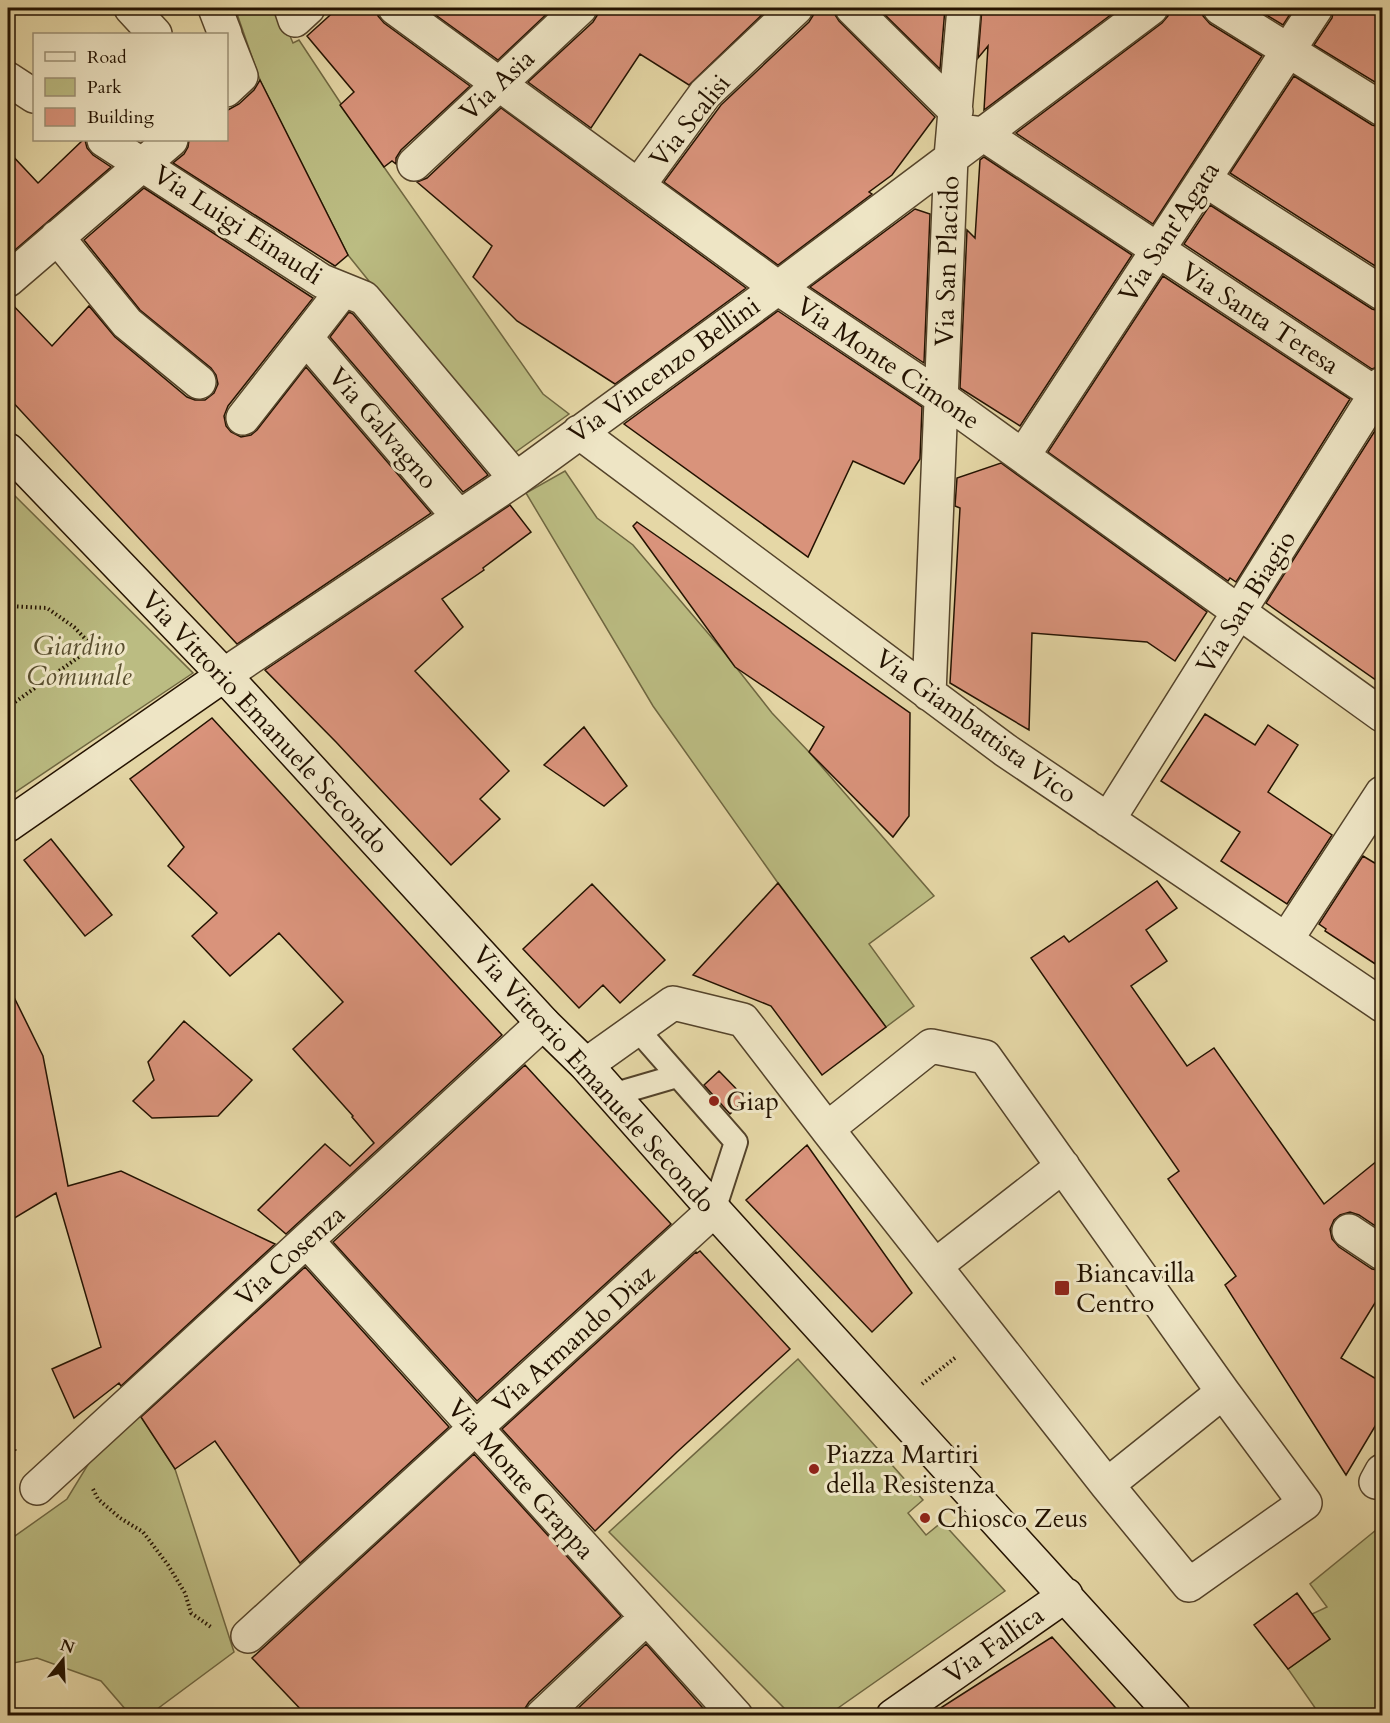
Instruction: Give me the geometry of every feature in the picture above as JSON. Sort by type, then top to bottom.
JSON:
[{"type":"street","points":[[131,8],[153,33]]},
{"type":"street","points":[[215,8],[225,33]]},
{"type":"street","name":"Via Monte Cimone","points":[[395,8],[778,288],[942,398],[1383,715]]},
{"type":"street","name":"Via Asia","points":[[414,164],[580,8]]},
{"type":"street","name":"Via Scalisi","points":[[638,186],[705,94],[796,8]]},
{"type":"street","name":"Via Santa Teresa","points":[[852,8],[961,133],[1158,250],[1380,392]]},
{"type":"street","name":"Via San Placido","points":[[929,694],[942,398],[961,133],[964,8]]},
{"type":"street","name":"Via Vincenzo Bellini","points":[[8,825],[224,675],[516,479],[778,288],[961,133],[1151,8]]},
{"type":"street","points":[[1220,8],[1383,109]]},
{"type":"street","name":"Via Sant'Agata","points":[[1023,456],[1316,8]]},
{"type":"street","points":[[228,48],[234,83]]},
{"type":"street","points":[[8,79],[33,95]]},
{"type":"street","name":"Via Luigi Einaudi","points":[[106,141],[322,281],[364,298],[516,479]]},
{"type":"street","points":[[8,280],[170,141]]},
{"type":"street","points":[[1204,179],[1383,293]]},
{"type":"street","points":[[57,237],[127,323],[199,382]]},
{"type":"street","points":[[243,418],[343,290]]},
{"type":"street","name":"Via Galvagno","points":[[307,339],[459,517]]},
{"type":"street","name":"Via San Biagio","points":[[1108,820],[1380,392]]},
{"type":"street","name":"Via Giambattista Vico","points":[[579,432],[1005,750],[1383,1005]]},
{"type":"street","name":"Via Vittorio Emanuele Secondo","points":[[8,450],[224,675],[543,1023],[586,1065],[714,1210],[1174,1716]]},
{"type":"street","points":[[1287,940],[1383,793]]},
{"type":"street","points":[[586,1065],[673,1003],[743,1020],[803,1099],[1107,1485],[1189,1585],[1305,1503],[1223,1392],[985,1057],[931,1046],[827,1129]]},
{"type":"street","name":"Via Cosenza","points":[[37,1488],[543,1023]]},
{"type":"street","points":[[935,1266],[1063,1167]]},
{"type":"street","name":"Via Armando Diaz","points":[[248,1636],[714,1210]]},
{"type":"street","points":[[1349,1231],[1383,1253]]},
{"type":"street","name":"Via Monte Grappa","points":[[307,1241],[736,1716]]},
{"type":"street","points":[[1107,1485],[1223,1392]]},
{"type":"street","name":"Via Fallica","points":[[909,1711],[1066,1595]]},
{"type":"street","points":[[542,1716],[646,1618]]},
{"type":"lane","points":[[637,1029],[736,1142],[714,1210]]},
{"type":"lane","points":[[612,1095],[677,1076]]},
{"type":"path","points":[[8,606],[47,608],[74,627],[93,647],[8,707]]},
{"type":"path","points":[[893,1406],[987,1332]]},
{"type":"path","points":[[74,1454],[98,1499],[120,1518],[143,1532],[168,1564],[185,1593],[191,1613],[217,1632],[248,1636]]},
{"type":"green space","points":[[235,8],[278,8],[293,43],[299,40],[365,140],[543,394],[569,414],[510,456],[348,255],[260,80]]},
{"type":"green space","points":[[565,471],[597,518],[633,545],[724,652],[772,713],[809,752],[934,896],[869,944],[914,1006],[886,1027],[778,883],[653,706],[526,493]]},
{"type":"green space","name":"Giardino Comunale","points":[[8,489],[193,673],[8,797]]},
{"type":"green space","name":"Piazza Martiri della Resistenza","points":[[798,1359],[923,1500],[908,1513],[926,1535],[942,1522],[1005,1591],[828,1715],[791,1715],[609,1532]]},
{"type":"green space","points":[[139,1413],[175,1469],[234,1652],[149,1715],[128,1715],[101,1681],[37,1658],[9,1664],[8,1541],[67,1499],[92,1458]]},
{"type":"green space","points":[[1376,1530],[1382,1539],[1382,1715],[1366,1715],[1362,1709],[1353,1715],[1320,1715],[1288,1669],[1330,1639],[1312,1614],[1327,1607],[1310,1584]]},
{"type":"building","points":[[338,8],[377,8],[378,16],[384,23],[470,86],[401,150],[396,158],[396,164],[392,161],[384,167],[340,105],[354,92],[307,36]]},
{"type":"building","points":[[426,8],[553,8],[498,60]]},
{"type":"building","points":[[598,8],[769,8],[689,85],[640,54],[591,128],[528,82],[593,22],[598,14]]},
{"type":"building","points":[[814,8],[834,8],[839,21],[935,117],[892,175],[869,192],[872,194],[778,265],[664,182],[721,105],[809,22],[814,14]]},
{"type":"building","points":[[878,8],[945,8],[940,69]]},
{"type":"building","points":[[982,8],[1120,8],[984,110],[988,46],[978,58]]},
{"type":"building","points":[[1169,8],[1201,8],[1203,16],[1210,24],[1262,56],[1153,224],[1016,133],[1162,23],[1168,16]]},
{"type":"building","points":[[1255,8],[1294,8],[1283,25]]},
{"type":"building","points":[[1334,8],[1383,8],[1383,87],[1314,45],[1332,18]]},
{"type":"building","points":[[1294,76],[1372,125],[1383,128],[1383,271],[1230,173]]},
{"type":"building","points":[[260,80],[348,255],[335,266],[173,163],[184,154],[189,141],[228,141],[228,110],[239,104],[254,90]]},
{"type":"building","points":[[501,108],[746,288],[615,384],[517,321],[473,277],[492,246],[417,182],[427,178]]},
{"type":"building","points":[[82,141],[85,141],[87,148],[93,155],[111,167],[8,256],[8,151],[38,183]]},
{"type":"building","points":[[984,157],[1132,255],[1020,426],[960,388],[967,230],[975,238],[980,160]]},
{"type":"building","points":[[144,188],[313,298],[228,406],[224,416],[226,426],[231,432],[241,437],[251,435],[257,430],[306,367],[431,513],[237,644],[8,397],[8,300],[52,346],[89,306],[115,337],[187,397],[205,400],[214,393],[218,384],[211,368],[140,310],[84,240]]},
{"type":"building","points":[[1210,205],[1372,309],[1383,312],[1383,365],[1372,369],[1184,244]]},
{"type":"building","points":[[915,209],[930,214],[924,363],[810,287]]},
{"type":"building","points":[[1163,276],[1350,399],[1236,582],[1230,578],[1228,581],[1048,452]]},
{"type":"building","points":[[778,311],[922,407],[920,459],[904,484],[853,461],[808,557],[624,424]]},
{"type":"building","points":[[349,312],[488,475],[463,492],[330,337]]},
{"type":"building","points":[[1383,418],[1383,685],[1266,603]]},
{"type":"building","points":[[1001,463],[1207,612],[1175,661],[1147,642],[1032,633],[1029,730],[950,683],[960,508],[955,506],[957,478]]},
{"type":"building","points":[[510,505],[531,532],[483,568],[484,570],[442,599],[463,627],[415,671],[509,771],[480,799],[500,819],[451,865],[265,670]]},
{"type":"building","points":[[637,522],[910,713],[909,816],[893,837],[809,752],[824,727],[735,667],[633,526]]},
{"type":"building","points":[[1205,714],[1255,745],[1268,725],[1298,745],[1268,792],[1332,835],[1287,904],[1221,861],[1240,832],[1161,781]]},
{"type":"building","points":[[212,718],[502,1035],[286,1234],[258,1210],[325,1144],[350,1166],[374,1143],[293,1049],[343,1002],[279,933],[230,976],[192,936],[217,913],[168,866],[184,847],[130,779]]},
{"type":"building","points":[[584,727],[627,786],[604,806],[544,765]]},
{"type":"building","points":[[51,839],[112,915],[85,936],[24,860]]},
{"type":"building","points":[[1363,856],[1383,868],[1383,969],[1325,931],[1326,929],[1319,924]]},
{"type":"building","points":[[1157,881],[1177,908],[1146,930],[1167,961],[1131,986],[1187,1066],[1214,1048],[1324,1204],[1383,1156],[1383,1231],[1359,1215],[1350,1212],[1334,1220],[1330,1229],[1332,1239],[1339,1247],[1372,1269],[1383,1271],[1383,1290],[1341,1358],[1383,1383],[1383,1413],[1346,1475],[1225,1285],[1236,1276],[1168,1179],[1179,1171],[1031,958],[1064,936],[1069,942]]},
{"type":"building","points":[[778,883],[886,1027],[822,1075],[771,1006],[693,975]]},
{"type":"building","points":[[592,884],[665,960],[620,1003],[603,985],[579,1008],[523,949]]},
{"type":"building","points":[[8,985],[43,1056],[68,1186],[121,1171],[275,1244],[121,1386],[119,1383],[74,1418],[52,1369],[101,1347],[56,1193],[8,1222]]},
{"type":"building","points":[[184,1021],[252,1080],[218,1116],[152,1118],[133,1101],[154,1080],[148,1062]]},
{"type":"building","points":[[525,1065],[671,1224],[477,1401],[333,1242]]},
{"type":"building","points":[[719,1071],[746,1099],[730,1114],[704,1085]]},
{"type":"building","points":[[807,1145],[912,1293],[872,1332],[746,1200]]},
{"type":"building","points":[[700,1251],[790,1349],[677,1452],[595,1531],[502,1429],[696,1252]]},
{"type":"building","points":[[305,1267],[449,1427],[300,1563],[215,1441],[175,1469],[141,1417]]},
{"type":"building","points":[[474,1454],[621,1616],[529,1702],[524,1710],[524,1716],[307,1716],[252,1658]]},
{"type":"building","points":[[1297,1593],[1330,1639],[1288,1669],[1254,1625]]},
{"type":"building","points":[[1052,1637],[1123,1716],[928,1716],[1000,1670]]},
{"type":"building","points":[[646,1644],[710,1716],[570,1716]]},
{"type":"place","name":"Giap","points":[[714,1101]]},
{"type":"place","name":"Biancavilla Centro","points":[[1062,1288]]},
{"type":"place","name":"Piazza Martiri della Resistenza","points":[[814,1469]]},
{"type":"place","name":"Chiosco Zeus","points":[[925,1518]]}]
